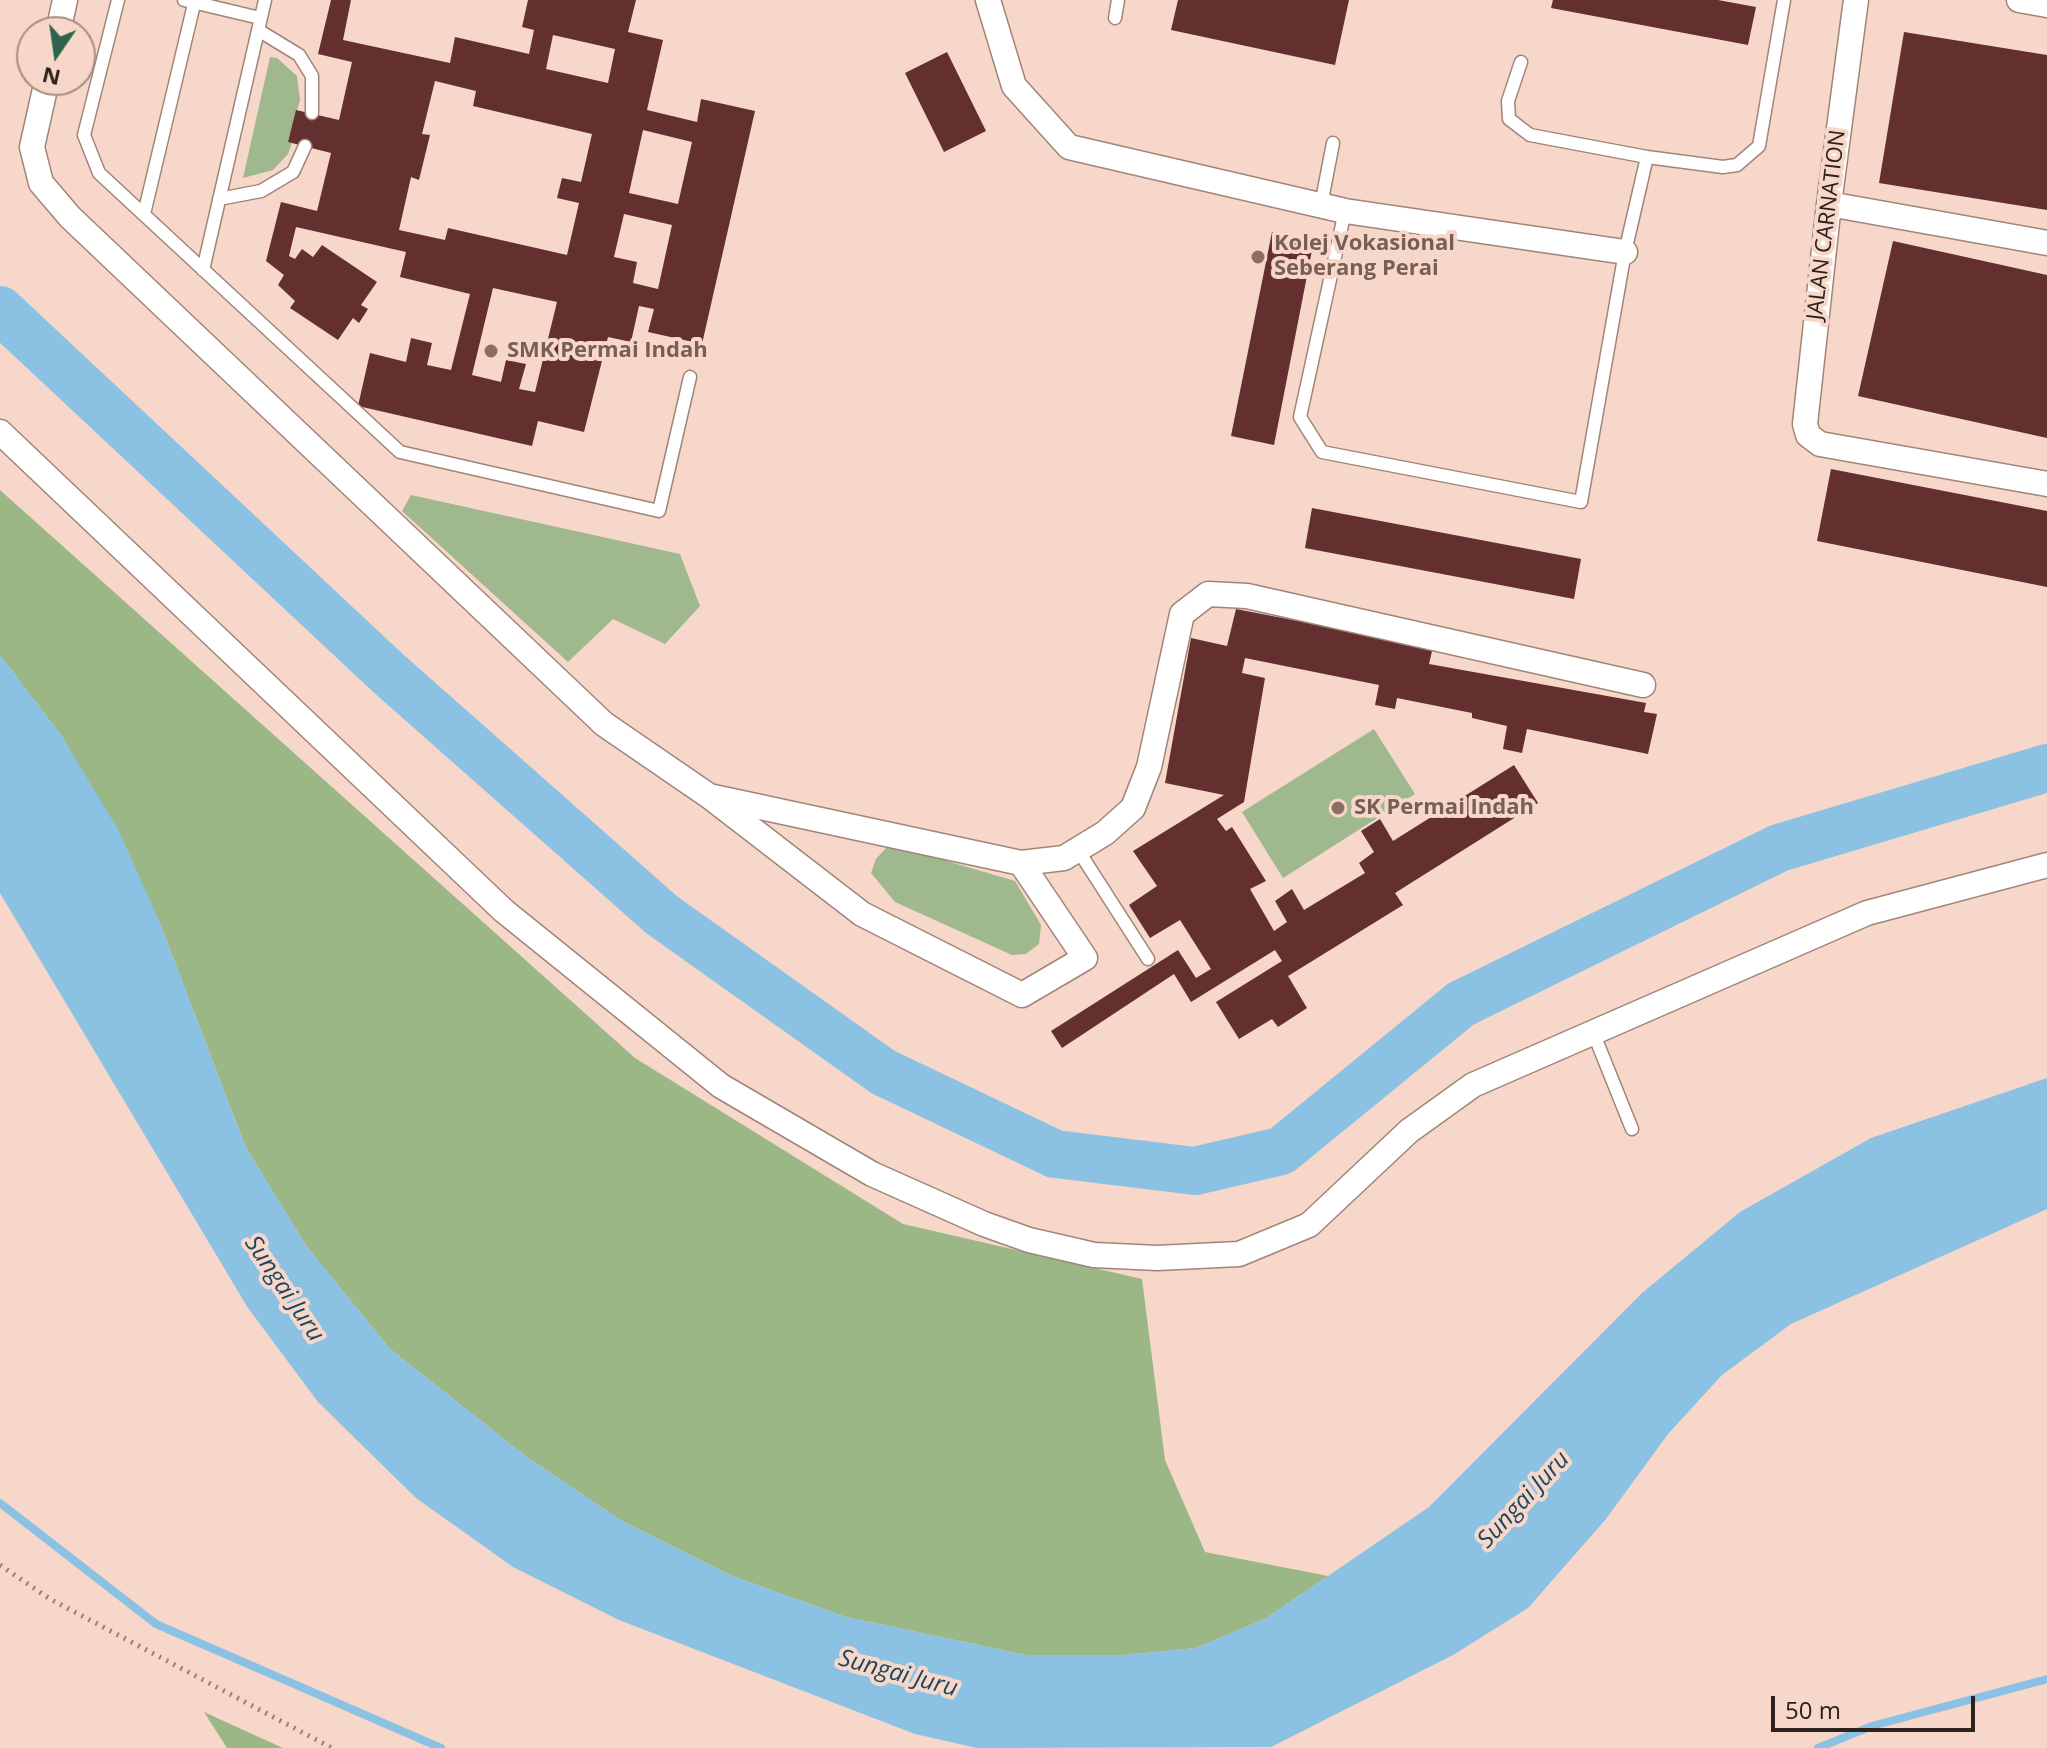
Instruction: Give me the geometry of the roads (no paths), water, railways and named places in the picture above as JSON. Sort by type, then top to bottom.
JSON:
[{"type":"street","points":[[988,0],[1014,86],[1069,147],[1345,211],[1625,252]]},
{"type":"street","name":"JALAN CARNATION","points":[[1856,0],[1829,204],[1805,424],[1808,435],[1820,444],[2047,484]]},
{"type":"street","points":[[2019,0],[2047,5]]},
{"type":"street","points":[[43,96],[32,147],[41,183],[70,217],[604,724],[709,796],[862,914],[1022,995],[1085,958],[1021,863]]},
{"type":"street","points":[[1829,204],[2047,243]]},
{"type":"street","points":[[0,432],[504,911],[708,1076],[789,1128],[872,1174],[984,1224],[1029,1240],[1094,1255],[1157,1258],[1239,1254],[1309,1225],[1409,1131],[1473,1085],[1867,913],[2047,865]]},
{"type":"street","points":[[709,796],[1021,863],[1064,858],[1105,833],[1133,808],[1149,767],[1182,614],[1208,594],[1247,596],[1643,685]]},
{"type":"lane","points":[[118,0],[84,135],[99,173],[400,452],[659,511],[690,377]]},
{"type":"lane","points":[[203,270],[265,0]]},
{"type":"lane","points":[[1115,18],[1118,0]]},
{"type":"lane","points":[[1521,62],[1508,101],[1509,119],[1530,135],[1647,157],[1723,167],[1737,165],[1759,146],[1784,0]]},
{"type":"lane","points":[[144,214],[191,1],[259,24],[299,55],[312,76],[312,113]]},
{"type":"lane","points":[[1321,205],[1333,143]]},
{"type":"lane","points":[[219,199],[261,191],[293,172],[305,146]]},
{"type":"lane","points":[[1345,211],[1300,417],[1322,452],[1581,502],[1625,252],[1647,157]]},
{"type":"lane","points":[[1078,850],[1148,959]]},
{"type":"lane","points":[[1593,1032],[1632,1129]]},
{"type":"water","name":"Sungai Juru","points":[[0,655],[63,738],[119,831],[159,921],[246,1148],[307,1247],[390,1349],[528,1458],[622,1521],[732,1576],[846,1617],[1026,1655],[1124,1655],[1196,1648],[1265,1619],[1429,1507],[1642,1293],[1740,1212],[1871,1138],[2047,1078],[2047,1209],[1791,1324],[1722,1375],[1668,1434],[1606,1519],[1528,1608],[1453,1655],[1271,1747],[977,1748],[915,1734],[619,1620],[513,1567],[416,1498],[318,1402],[248,1308],[0,893]]},
{"type":"waterway","points":[[0,310],[388,673],[662,915],[883,1072],[1055,1154],[1195,1171],[1281,1151],[1461,1004],[1779,848],[2047,768]]},
{"type":"waterway","points":[[0,1503],[156,1624],[441,1748]]},
{"type":"waterway","points":[[1818,1748],[1872,1726],[2047,1679]]},
{"type":"place","name":"Kolej Vokasional Seberang Perai","points":[[1258,257]]},
{"type":"place","name":"SMK Permai Indah","points":[[491,351]]},
{"type":"place","name":"SK Permai Indah","points":[[1338,808]]}]
